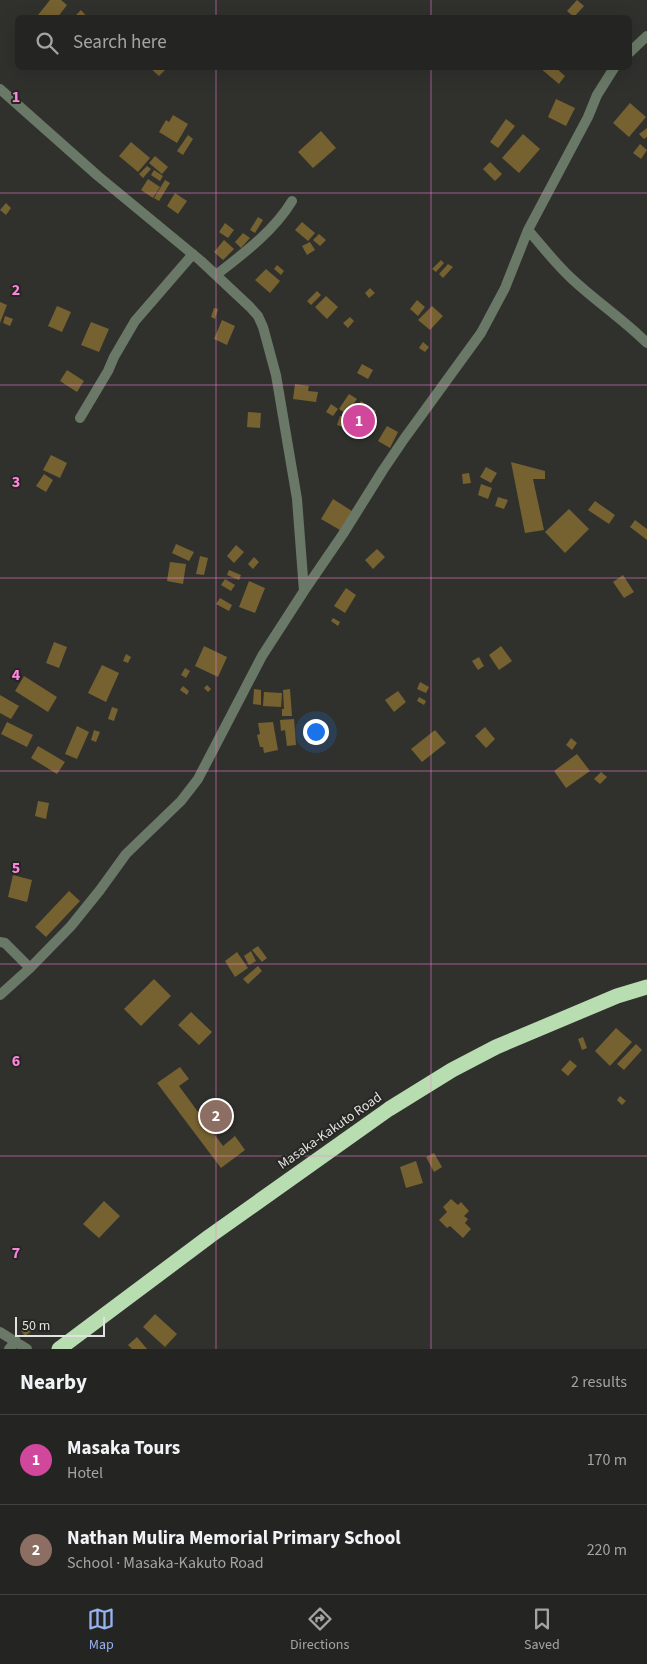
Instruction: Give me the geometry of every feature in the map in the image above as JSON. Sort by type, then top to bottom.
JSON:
[{"type":"highway","name":"Masaka-Kakuto Road","points":[[59,1349],[210,1236],[389,1109],[452,1070],[496,1047],[618,996],[647,987]]},
{"type":"street","points":[[632,50],[647,36]]},
{"type":"street","points":[[0,995],[30,968],[71,926],[126,854],[181,801],[198,779],[262,656],[344,534],[404,438],[481,333],[505,288],[528,230],[588,117],[597,95],[613,70]]},
{"type":"street","points":[[0,89],[98,176],[193,254],[258,316],[263,327],[276,375],[297,499],[304,591]]},
{"type":"street","points":[[216,275],[248,250],[287,209],[292,200]]},
{"type":"street","points":[[528,230],[556,264],[624,321],[647,343]]},
{"type":"street","points":[[80,418],[135,320],[193,254]]},
{"type":"street","points":[[0,942],[5,944],[30,968]]},
{"type":"street","points":[[0,1332],[27,1349]]},
{"type":"street","points":[[9,1349],[16,1341]]},
{"type":"building","points":[[50,0],[61,0],[67,5],[59,15],[38,15]]},
{"type":"building","points":[[577,0],[584,6],[576,15],[572,15],[567,11]]},
{"type":"building","points":[[81,10],[85,15],[76,15]]},
{"type":"building","points":[[152,70],[165,70],[159,76]]},
{"type":"building","points":[[542,70],[558,70],[565,76],[559,84]]},
{"type":"building","points":[[556,99],[575,108],[566,126],[548,117]]},
{"type":"building","points":[[630,103],[646,117],[629,137],[613,123]]},
{"type":"building","points":[[173,115],[188,124],[177,143],[159,132],[166,120],[169,122]]},
{"type":"building","points":[[506,119],[515,126],[498,148],[490,142]]},
{"type":"building","points":[[647,128],[647,137],[644,139],[639,134]]},
{"type":"building","points":[[321,131],[336,148],[313,168],[298,152]]},
{"type":"building","points":[[523,134],[540,149],[519,173],[502,158]]},
{"type":"building","points":[[188,135],[193,139],[183,155],[177,151]]},
{"type":"building","points":[[131,142],[150,158],[138,172],[119,156]]},
{"type":"building","points":[[640,144],[647,150],[641,159],[633,153]]},
{"type":"building","points":[[155,156],[168,167],[162,174],[149,163]]},
{"type":"building","points":[[490,162],[502,174],[495,181],[483,169]]},
{"type":"building","points":[[147,166],[151,169],[143,178],[139,174]]},
{"type":"building","points":[[154,170],[163,176],[160,181],[151,175]]},
{"type":"building","points":[[148,179],[160,187],[153,198],[141,190]]},
{"type":"building","points":[[165,180],[170,183],[159,201],[154,198]]},
{"type":"building","points":[[175,193],[187,201],[178,214],[167,206]]},
{"type":"building","points":[[6,203],[11,208],[6,215],[0,210]]},
{"type":"building","points":[[258,217],[263,220],[255,233],[250,230]]},
{"type":"building","points":[[302,222],[315,233],[308,241],[295,230]]},
{"type":"building","points":[[225,223],[234,230],[228,238],[219,232]]},
{"type":"building","points":[[243,233],[250,238],[241,248],[235,242]]},
{"type":"building","points":[[319,234],[326,240],[320,246],[313,240]]},
{"type":"building","points":[[224,240],[234,249],[223,260],[214,252]]},
{"type":"building","points":[[310,242],[315,250],[307,255],[302,246]]},
{"type":"building","points":[[441,260],[444,263],[436,272],[432,269]]},
{"type":"building","points":[[448,264],[453,267],[443,278],[439,274]]},
{"type":"building","points":[[277,265],[284,271],[281,275],[274,269]]},
{"type":"building","points":[[266,269],[280,281],[270,293],[255,280]]},
{"type":"building","points":[[370,288],[375,293],[369,298],[365,293]]},
{"type":"building","points":[[317,291],[321,295],[311,305],[307,301]]},
{"type":"building","points":[[326,296],[338,307],[327,319],[315,307]]},
{"type":"building","points":[[417,300],[425,307],[418,316],[410,309]]},
{"type":"building","points":[[0,302],[7,305],[0,323]]},
{"type":"building","points":[[57,306],[71,312],[62,332],[48,326]]},
{"type":"building","points":[[432,306],[443,316],[430,330],[418,320]]},
{"type":"building","points":[[214,308],[218,309],[215,319],[211,317]]},
{"type":"building","points":[[5,316],[13,319],[10,326],[3,323]]},
{"type":"building","points":[[350,317],[354,321],[348,328],[343,323]]},
{"type":"building","points":[[222,320],[235,326],[227,345],[214,339]]},
{"type":"building","points":[[91,322],[109,329],[99,352],[81,345]]},
{"type":"building","points":[[423,342],[429,347],[425,352],[419,348]]},
{"type":"building","points":[[362,364],[373,370],[368,379],[357,373]]},
{"type":"building","points":[[67,370],[84,381],[77,392],[60,381]]},
{"type":"building","points":[[295,384],[309,386],[308,391],[318,392],[316,402],[293,399]]},
{"type":"building","points":[[349,394],[357,399],[346,414],[339,409]]},
{"type":"building","points":[[361,401],[376,411],[370,419],[355,409]]},
{"type":"building","points":[[331,404],[338,409],[333,416],[326,412]]},
{"type":"building","points":[[248,412],[261,413],[260,428],[247,427]]},
{"type":"building","points":[[349,413],[367,421],[359,433],[337,425],[340,416],[346,418]]},
{"type":"building","points":[[387,426],[398,432],[390,448],[378,441]]},
{"type":"building","points":[[51,455],[67,463],[60,478],[43,470]]},
{"type":"building","points":[[511,462],[545,471],[545,479],[533,479],[544,530],[525,533]]},
{"type":"building","points":[[486,467],[497,473],[491,483],[480,477]]},
{"type":"building","points":[[469,473],[471,483],[463,484],[462,474]]},
{"type":"building","points":[[44,474],[53,480],[46,492],[36,486]]},
{"type":"building","points":[[481,484],[492,488],[488,499],[478,495]]},
{"type":"building","points":[[498,497],[508,500],[504,509],[495,506]]},
{"type":"building","points":[[333,499],[352,511],[340,530],[321,519]]},
{"type":"building","points":[[595,501],[615,515],[609,524],[588,510]]},
{"type":"building","points":[[569,509],[589,529],[565,553],[545,532]]},
{"type":"building","points":[[635,520],[647,529],[647,540],[630,527]]},
{"type":"building","points":[[176,544],[194,552],[189,561],[172,553]]},
{"type":"building","points":[[236,545],[244,552],[234,563],[227,556]]},
{"type":"building","points":[[377,549],[385,557],[373,569],[365,560]]},
{"type":"building","points":[[200,556],[208,558],[204,575],[196,574]]},
{"type":"building","points":[[254,557],[259,562],[253,569],[248,564]]},
{"type":"building","points":[[170,562],[186,564],[183,584],[167,581]]},
{"type":"building","points":[[229,570],[241,575],[239,580],[227,575]]},
{"type":"building","points":[[623,575],[634,592],[624,598],[613,582]]},
{"type":"building","points":[[225,579],[235,585],[231,591],[221,585]]},
{"type":"building","points":[[249,581],[265,588],[255,613],[239,607]]},
{"type":"building","points":[[346,588],[356,595],[345,613],[334,606]]},
{"type":"building","points":[[220,598],[232,605],[229,611],[216,604]]},
{"type":"building","points":[[333,618],[340,622],[338,626],[331,621]]},
{"type":"building","points":[[54,642],[67,647],[59,668],[46,663]]},
{"type":"building","points":[[204,646],[227,657],[218,677],[195,666]]},
{"type":"building","points":[[501,646],[512,661],[499,670],[489,655]]},
{"type":"building","points":[[126,654],[131,657],[128,663],[123,661]]},
{"type":"building","points":[[479,657],[484,666],[478,670],[472,661]]},
{"type":"building","points":[[102,665],[119,673],[106,702],[88,693]]},
{"type":"building","points":[[185,668],[190,671],[186,678],[181,675]]},
{"type":"building","points":[[24,676],[57,697],[48,712],[15,691]]},
{"type":"building","points":[[420,682],[429,687],[426,693],[417,689]]},
{"type":"building","points":[[207,685],[211,689],[208,692],[204,688]]},
{"type":"building","points":[[183,686],[189,691],[187,695],[180,690]]},
{"type":"building","points":[[254,689],[261,690],[261,705],[253,704]]},
{"type":"building","points":[[290,689],[292,716],[282,716],[282,709],[284,709],[283,690]]},
{"type":"building","points":[[398,691],[406,702],[394,712],[385,700]]},
{"type":"building","points":[[264,692],[282,693],[281,707],[263,706]]},
{"type":"building","points":[[0,695],[19,706],[11,719],[0,713]]},
{"type":"building","points":[[419,697],[426,701],[424,705],[417,701]]},
{"type":"building","points":[[112,707],[118,709],[114,721],[108,719]]},
{"type":"building","points":[[294,719],[296,745],[287,746],[285,730],[281,731],[280,720]]},
{"type":"building","points":[[7,722],[33,735],[27,747],[1,734]]},
{"type":"building","points":[[273,722],[278,750],[264,753],[263,747],[260,747],[257,735],[260,734],[258,723]]},
{"type":"building","points":[[77,726],[89,732],[77,759],[65,754]]},
{"type":"building","points":[[485,727],[495,739],[486,748],[475,736]]},
{"type":"building","points":[[94,730],[100,732],[96,742],[91,740]]},
{"type":"building","points":[[435,730],[446,743],[422,762],[411,749]]},
{"type":"building","points":[[571,738],[577,743],[572,750],[566,745]]},
{"type":"building","points":[[38,746],[65,762],[57,774],[31,758]]},
{"type":"building","points":[[577,754],[590,771],[566,788],[554,771]]},
{"type":"building","points":[[601,772],[607,777],[600,784],[594,779]]},
{"type":"building","points":[[38,801],[49,803],[46,819],[35,816]]},
{"type":"building","points":[[13,875],[32,880],[27,902],[8,897]]},
{"type":"building","points":[[69,891],[80,901],[46,937],[35,927]]},
{"type":"building","points":[[258,946],[267,958],[262,962],[252,950]]},
{"type":"building","points":[[251,951],[256,961],[249,965],[244,956]]},
{"type":"building","points":[[237,952],[248,968],[235,977],[225,961]]},
{"type":"building","points":[[258,966],[262,971],[248,984],[243,979]]},
{"type":"building","points":[[154,979],[171,996],[141,1026],[124,1009]]},
{"type":"building","points":[[191,1012],[212,1032],[199,1045],[178,1025]]},
{"type":"building","points":[[616,1028],[632,1042],[610,1066],[595,1051]]},
{"type":"building","points":[[583,1037],[587,1048],[582,1050],[578,1039]]},
{"type":"building","points":[[636,1044],[642,1050],[624,1070],[617,1064]]},
{"type":"building","points":[[570,1060],[577,1066],[568,1076],[561,1070]]},
{"type":"building","points":[[180,1067],[189,1079],[179,1086],[223,1146],[235,1136],[245,1150],[221,1168],[157,1083]]},
{"type":"building","points":[[620,1096],[626,1101],[622,1105],[617,1100]]},
{"type":"building","points":[[434,1153],[442,1167],[434,1172],[426,1157]]},
{"type":"building","points":[[416,1161],[423,1183],[406,1188],[400,1167]]},
{"type":"building","points":[[451,1199],[458,1205],[461,1202],[469,1211],[464,1216],[468,1219],[465,1223],[471,1229],[463,1238],[450,1226],[447,1228],[439,1220],[447,1212],[443,1207]]},
{"type":"building","points":[[104,1201],[120,1216],[99,1238],[83,1224]]},
{"type":"building","points":[[155,1314],[177,1334],[165,1347],[143,1327]]},
{"type":"building","points":[[28,1326],[32,1331],[25,1336],[21,1331]]},
{"type":"building","points":[[137,1337],[147,1349],[132,1349],[128,1345]]},
{"type":"place","name":"Masaka Tours","points":[[359,421]]},
{"type":"place","name":"Nathan Mulira Memorial Primary School","points":[[216,1116]]}]
